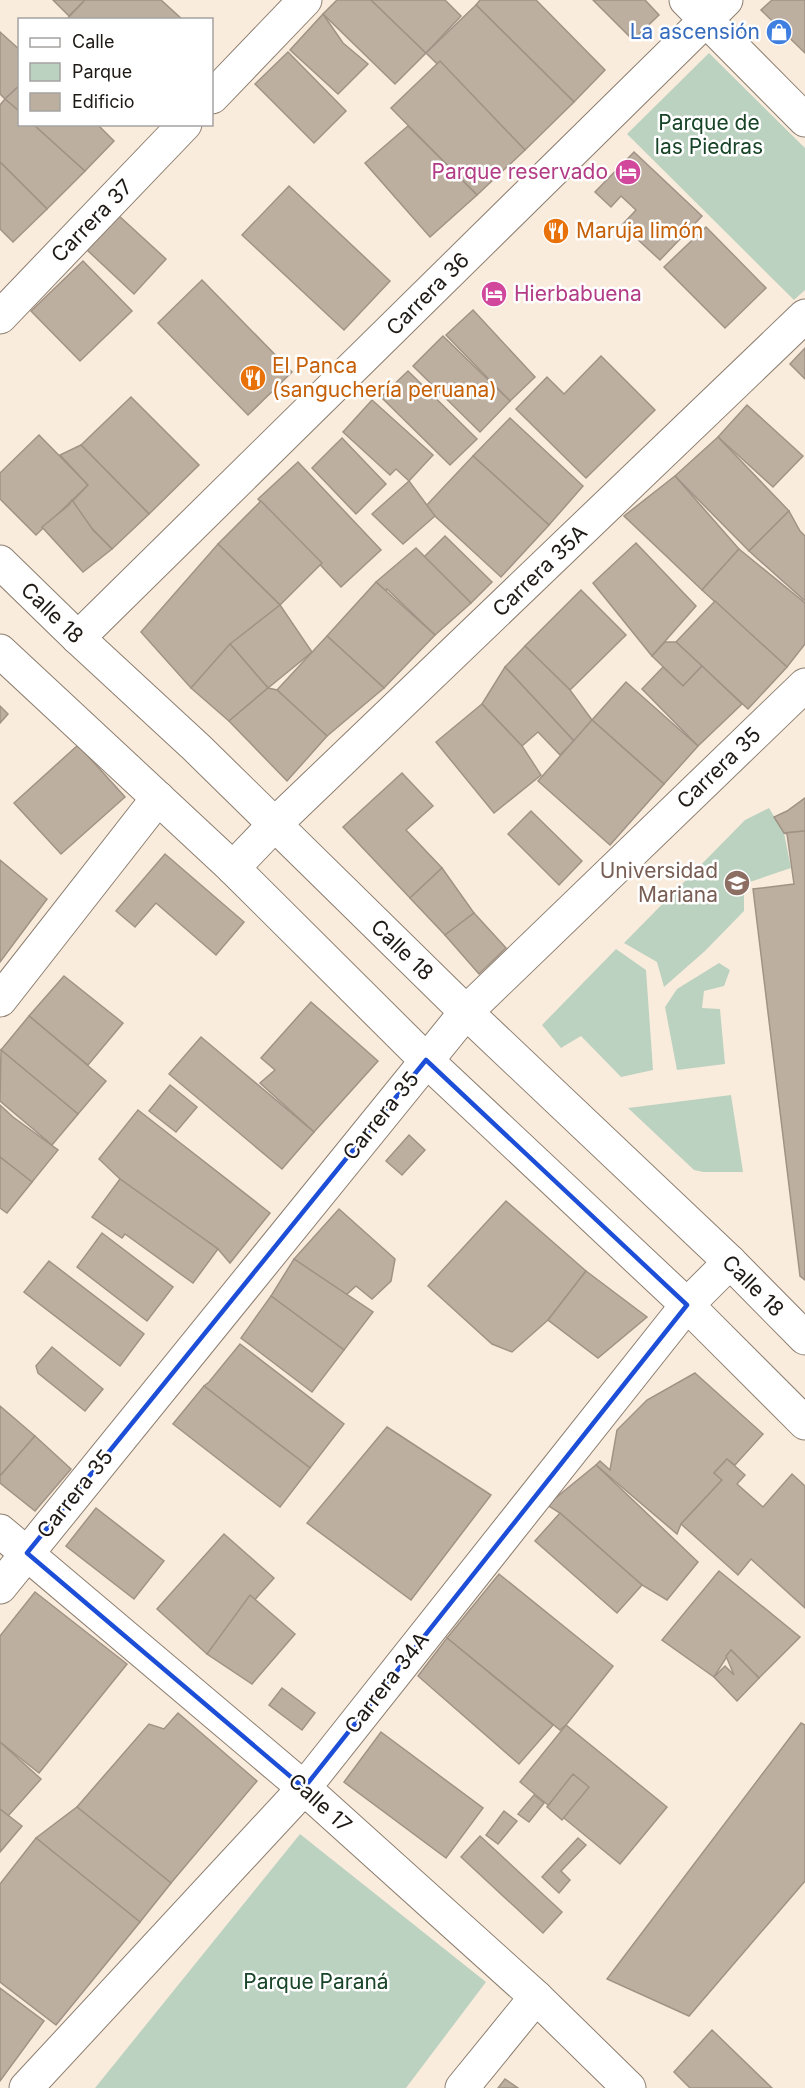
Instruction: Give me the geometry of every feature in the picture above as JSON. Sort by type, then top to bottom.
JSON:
[{"type":"street","points":[[213,96],[305,0]]},
{"type":"street","points":[[706,7],[805,120]]},
{"type":"street","name":"Carrera 36","points":[[78,638],[706,7]]},
{"type":"street","name":"Carrera 37","points":[[0,317],[183,126]]},
{"type":"street","name":"Carrera 35A","points":[[233,868],[274,825],[805,316]]},
{"type":"street","name":"Calle 18","points":[[0,562],[197,748],[466,1012],[730,1262],[805,1338]]},
{"type":"street","points":[[0,651],[233,868],[426,1060],[687,1305],[805,1423]]},
{"type":"street","name":"Carrera 35","points":[[0,1587],[466,1012],[805,685]]},
{"type":"street","points":[[0,1000],[158,798]]},
{"type":"street","name":"Carrera 34A","points":[[26,2088],[304,1788],[687,1305],[730,1262]]},
{"type":"street","name":"Calle 17","points":[[0,1532],[304,1788],[536,1997],[629,2088]]},
{"type":"street","points":[[462,2088],[536,1997]]},
{"type":"highlighted area","points":[[426,1060],[687,1305],[304,1788],[27,1553]]},
{"type":"green space","name":"Parque de las Piedras","points":[[709,53],[805,148],[805,290],[794,300],[627,134]]},
{"type":"green space","points":[[769,808],[784,833],[791,868],[744,884],[744,911],[705,951],[664,987],[657,962],[624,943],[745,820]]},
{"type":"green space","points":[[616,949],[646,970],[653,1070],[621,1077],[581,1036],[561,1048],[542,1025]]},
{"type":"green space","points":[[719,963],[730,970],[724,986],[704,991],[702,1008],[720,1009],[725,1064],[677,1070],[665,1007],[677,989]]},
{"type":"green space","points":[[731,1095],[743,1172],[694,1170],[628,1108]]},
{"type":"green space","name":"Parque Paraná","points":[[300,1834],[486,1982],[406,2088],[95,2088]]},
{"type":"building","points":[[53,0],[85,0],[69,16]]},
{"type":"building","points":[[85,0],[161,0],[181,18],[68,18]]},
{"type":"building","points":[[337,0],[371,0],[426,53],[395,84],[323,14]]},
{"type":"building","points":[[371,0],[445,0],[461,16],[426,53]]},
{"type":"building","points":[[480,0],[536,0],[605,70],[574,102],[476,5]]},
{"type":"building","points":[[593,0],[645,0],[659,15],[633,40]]},
{"type":"building","points":[[772,0],[805,0],[805,53],[761,10]]},
{"type":"building","points":[[476,5],[574,102],[525,150],[426,53]]},
{"type":"building","points":[[323,14],[343,43],[368,64],[338,94],[290,50]]},
{"type":"building","points":[[0,32],[18,48],[18,87],[5,99],[0,94]]},
{"type":"building","points":[[288,52],[346,111],[314,143],[255,84]]},
{"type":"building","points":[[440,61],[525,150],[477,195],[391,108]]},
{"type":"building","points":[[18,87],[18,110],[5,99]]},
{"type":"building","points":[[5,99],[18,110],[18,126],[35,126],[85,171],[47,209],[0,162],[0,105]]},
{"type":"building","points":[[35,126],[99,126],[114,141],[85,171]]},
{"type":"building","points":[[408,126],[477,195],[430,237],[365,163]]},
{"type":"building","points":[[634,152],[702,216],[660,260],[622,225],[636,210],[621,196],[611,207],[595,192]]},
{"type":"building","points":[[0,162],[47,209],[13,242],[0,229]]},
{"type":"building","points":[[289,186],[390,281],[344,330],[242,235]]},
{"type":"building","points":[[118,215],[166,259],[134,294],[86,249]]},
{"type":"building","points":[[706,227],[766,288],[725,328],[664,267]]},
{"type":"building","points":[[83,261],[132,311],[80,361],[31,311]]},
{"type":"building","points":[[202,280],[292,372],[248,415],[158,323]]},
{"type":"building","points":[[473,310],[535,377],[510,401],[446,335]]},
{"type":"building","points":[[443,336],[510,401],[480,432],[413,366]]},
{"type":"building","points":[[805,348],[805,379],[790,364]]},
{"type":"building","points":[[601,356],[655,410],[586,478],[516,409],[547,377],[564,394]]},
{"type":"building","points":[[408,371],[477,439],[450,465],[381,397]]},
{"type":"building","points":[[131,397],[199,465],[149,514],[81,445]]},
{"type":"building","points":[[372,400],[433,455],[409,481],[396,469],[390,475],[343,432]]},
{"type":"building","points":[[747,405],[803,456],[773,487],[718,437]]},
{"type":"building","points":[[510,418],[583,486],[549,525],[473,456]]},
{"type":"building","points":[[39,435],[88,485],[36,535],[0,499],[0,473]]},
{"type":"building","points":[[718,437],[789,511],[749,551],[675,476]]},
{"type":"building","points":[[342,438],[386,484],[356,514],[312,468]]},
{"type":"building","points":[[81,445],[149,514],[112,549],[69,505],[88,485],[60,455]]},
{"type":"building","points":[[473,456],[549,525],[501,577],[425,507]]},
{"type":"building","points":[[298,462],[381,550],[341,587],[258,499]]},
{"type":"building","points":[[675,476],[739,549],[702,590],[624,516]]},
{"type":"building","points":[[409,481],[435,516],[403,544],[372,514]]},
{"type":"building","points":[[72,500],[93,530],[112,549],[83,572],[42,527]]},
{"type":"building","points":[[261,501],[322,563],[280,605],[218,544]]},
{"type":"building","points":[[789,511],[805,536],[805,601],[749,551]]},
{"type":"building","points":[[445,536],[492,582],[471,603],[424,557]]},
{"type":"building","points":[[636,543],[696,606],[652,656],[593,583]]},
{"type":"building","points":[[218,544],[280,605],[191,688],[141,632]]},
{"type":"building","points":[[416,548],[471,603],[435,635],[387,589],[386,591],[376,582]]},
{"type":"building","points":[[739,549],[805,603],[805,644],[787,667],[702,590]]},
{"type":"building","points":[[376,582],[435,635],[384,688],[327,636]]},
{"type":"building","points":[[581,590],[626,635],[570,690],[525,646]]},
{"type":"building","points":[[715,601],[787,667],[748,709],[676,642]]},
{"type":"building","points":[[280,605],[312,652],[268,688],[230,644]]},
{"type":"building","points":[[327,636],[384,688],[327,736],[277,690]]},
{"type":"building","points":[[665,642],[676,642],[702,666],[683,686],[652,656]]},
{"type":"building","points":[[230,644],[268,688],[229,721],[191,688]]},
{"type":"building","points":[[525,646],[570,690],[592,720],[574,741],[505,667]]},
{"type":"building","points":[[702,666],[742,704],[698,746],[642,689],[663,667],[683,686]]},
{"type":"building","points":[[505,667],[574,741],[560,755],[538,732],[522,746],[482,704]]},
{"type":"building","points":[[626,682],[698,746],[664,784],[592,720]]},
{"type":"building","points":[[268,688],[277,690],[327,736],[287,781],[229,721]]},
{"type":"building","points":[[482,704],[522,746],[541,775],[494,813],[436,742]]},
{"type":"building","points":[[0,706],[8,714],[0,723]]},
{"type":"building","points":[[592,720],[664,784],[610,845],[538,781]]},
{"type":"building","points":[[78,745],[125,797],[61,854],[14,803]]},
{"type":"building","points":[[402,773],[433,806],[406,830],[442,868],[410,898],[343,827]]},
{"type":"building","points":[[805,798],[805,831],[784,833],[774,817]]},
{"type":"building","points":[[531,811],[582,861],[559,885],[508,834]]},
{"type":"building","points":[[805,831],[805,1280],[800,1276],[753,889],[794,884],[787,834],[784,833]]},
{"type":"building","points":[[165,854],[244,922],[216,955],[156,903],[135,927],[116,911]]},
{"type":"building","points":[[0,860],[47,899],[0,962]]},
{"type":"building","points":[[442,868],[474,913],[445,935],[410,898]]},
{"type":"building","points":[[474,913],[506,948],[479,974],[445,935]]},
{"type":"building","points":[[64,976],[123,1023],[88,1065],[29,1016]]},
{"type":"building","points":[[311,1002],[378,1061],[314,1132],[260,1083],[275,1070],[261,1058]]},
{"type":"building","points":[[29,1016],[106,1081],[78,1114],[1,1050]]},
{"type":"building","points":[[201,1037],[314,1132],[282,1169],[169,1074]]},
{"type":"building","points":[[1,1050],[78,1114],[52,1145],[0,1101]]},
{"type":"building","points":[[170,1085],[197,1107],[176,1132],[149,1111]]},
{"type":"building","points":[[0,1105],[58,1150],[32,1182],[0,1157]]},
{"type":"building","points":[[138,1110],[270,1213],[230,1263],[218,1249],[120,1179],[99,1159]]},
{"type":"building","points":[[409,1135],[425,1150],[402,1175],[386,1161]]},
{"type":"building","points":[[0,1157],[32,1182],[7,1213],[0,1208]]},
{"type":"building","points":[[120,1179],[218,1249],[193,1283],[125,1234],[122,1238],[92,1217]]},
{"type":"building","points":[[506,1201],[586,1271],[548,1320],[512,1352],[492,1344],[428,1286]]},
{"type":"building","points":[[339,1209],[395,1259],[391,1281],[372,1299],[356,1286],[346,1295],[294,1259]]},
{"type":"building","points":[[102,1233],[173,1287],[147,1321],[77,1267]]},
{"type":"building","points":[[294,1259],[373,1312],[344,1350],[271,1296]]},
{"type":"building","points":[[49,1261],[144,1334],[120,1366],[24,1292]]},
{"type":"building","points":[[586,1271],[647,1317],[598,1358],[548,1320]]},
{"type":"building","points":[[271,1296],[344,1350],[312,1392],[241,1338]]},
{"type":"building","points":[[240,1344],[344,1424],[310,1468],[204,1386]]},
{"type":"building","points":[[52,1347],[103,1389],[85,1411],[38,1373],[36,1366]]},
{"type":"building","points":[[695,1373],[763,1434],[735,1465],[727,1459],[714,1473],[722,1480],[681,1524],[677,1534],[596,1465],[600,1461],[610,1470],[617,1430],[647,1400]]},
{"type":"building","points":[[204,1386],[310,1468],[280,1507],[173,1424]]},
{"type":"building","points":[[0,1406],[35,1436],[0,1476]]},
{"type":"building","points":[[387,1427],[491,1495],[411,1600],[307,1523]]},
{"type":"building","points":[[35,1436],[71,1469],[35,1511],[0,1483],[0,1476]]},
{"type":"building","points":[[727,1459],[745,1475],[737,1484],[763,1507],[792,1474],[805,1486],[805,1608],[751,1559],[738,1575],[681,1524],[722,1480],[714,1473]]},
{"type":"building","points":[[596,1465],[698,1562],[667,1600],[642,1585],[560,1513],[547,1505]]},
{"type":"building","points":[[96,1508],[164,1561],[134,1599],[66,1546]]},
{"type":"building","points":[[560,1513],[642,1585],[617,1613],[535,1541]]},
{"type":"building","points":[[224,1534],[274,1578],[207,1654],[157,1609]]},
{"type":"building","points":[[719,1571],[800,1637],[759,1678],[731,1650],[714,1677],[662,1640]]},
{"type":"building","points":[[499,1574],[613,1666],[560,1730],[447,1638]]},
{"type":"building","points":[[35,1592],[127,1664],[39,1773],[0,1742],[0,1636]]},
{"type":"building","points":[[250,1595],[295,1634],[252,1684],[207,1654]]},
{"type":"building","points":[[447,1638],[553,1725],[519,1764],[418,1676]]},
{"type":"building","points":[[731,1650],[759,1678],[737,1701],[714,1677],[725,1666],[734,1675],[726,1656]]},
{"type":"building","points":[[282,1688],[315,1713],[302,1730],[269,1705]]},
{"type":"building","points":[[178,1713],[257,1781],[171,1883],[77,1807],[149,1724],[164,1729]]},
{"type":"building","points":[[801,1723],[805,1725],[805,1881],[689,2016],[607,1979]]},
{"type":"building","points":[[566,1725],[667,1807],[620,1864],[520,1782]]},
{"type":"building","points":[[381,1732],[483,1808],[446,1858],[344,1782]]},
{"type":"building","points":[[0,1742],[41,1779],[8,1816],[0,1809]]},
{"type":"building","points":[[573,1774],[589,1787],[562,1820],[547,1807]]},
{"type":"building","points":[[534,1795],[544,1803],[529,1822],[518,1814]]},
{"type":"building","points":[[77,1807],[171,1883],[140,1922],[36,1838]]},
{"type":"building","points":[[0,1809],[22,1826],[0,1852]]},
{"type":"building","points":[[504,1811],[517,1821],[498,1844],[486,1835]]},
{"type":"building","points":[[480,1836],[562,1912],[543,1933],[461,1857]]},
{"type":"building","points":[[36,1838],[140,1922],[56,2025],[0,1982],[0,1884]]},
{"type":"building","points":[[578,1838],[586,1845],[561,1871],[570,1880],[559,1893],[542,1877]]},
{"type":"building","points":[[0,1988],[44,2021],[0,2081]]},
{"type":"building","points":[[712,2030],[772,2088],[690,2088],[674,2072]]},
{"type":"building","points":[[505,2079],[518,2088],[498,2088]]},
{"type":"place","name":"La ascensión","points":[[779,32]]},
{"type":"place","name":"Parque reservado","points":[[628,172]]},
{"type":"place","name":"Maruja limón","points":[[556,231]]},
{"type":"place","name":"Hierbabuena","points":[[494,294]]},
{"type":"place","name":"El Panca (sanguchería peruana)","points":[[253,378]]},
{"type":"place","name":"Universidad Mariana","points":[[737,883]]}]
